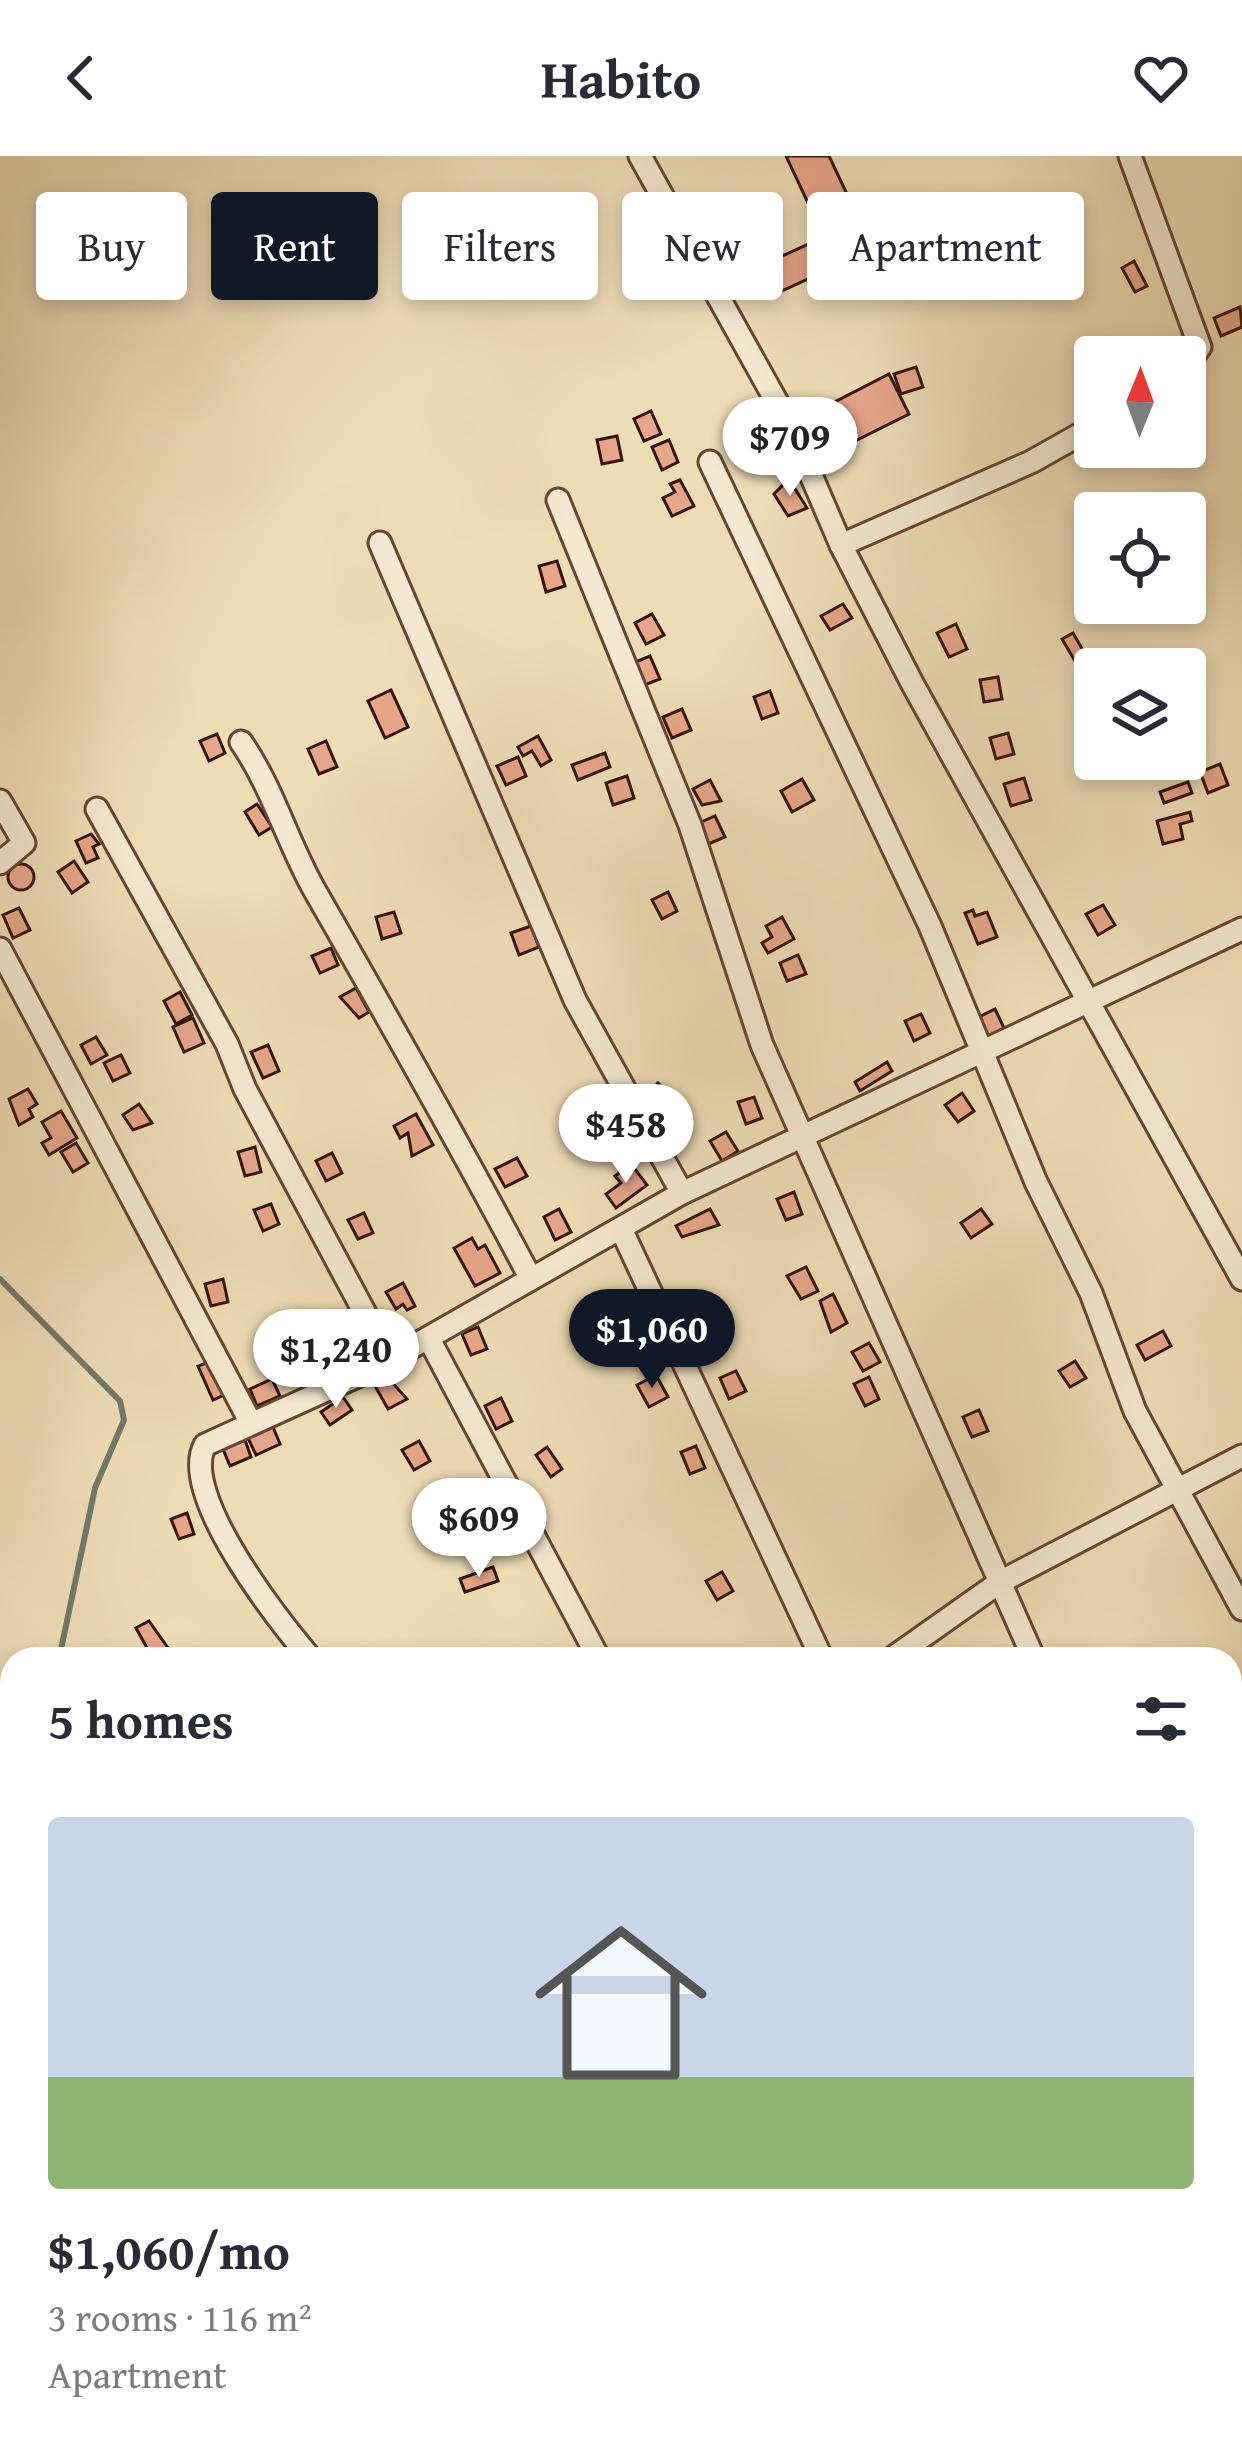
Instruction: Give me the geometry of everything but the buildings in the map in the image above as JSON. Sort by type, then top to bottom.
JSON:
[{"type":"street","points":[[640,156],[790,424],[841,544],[912,683],[1242,1279]]},
{"type":"street","points":[[1130,156],[1196,336]]},
{"type":"street","points":[[841,544],[1074,439]]},
{"type":"street","points":[[710,462],[930,926],[979,1051],[1091,1293],[1136,1411],[1242,1609]]},
{"type":"street","points":[[558,500],[690,825],[762,1045],[1029,1647]]},
{"type":"street","points":[[380,543],[575,1000],[682,1193]]},
{"type":"street","points":[[241,742],[265,776],[312,886],[416,1061],[531,1279]]},
{"type":"street","points":[[0,801],[24,843],[0,862]]},
{"type":"street","points":[[97,809],[227,1044],[244,1089],[390,1360]]},
{"type":"street","points":[[302,1647],[248,1578],[200,1470],[205,1445],[390,1360],[682,1193],[1088,998],[1240,933]]},
{"type":"street","points":[[0,949],[251,1423]]},
{"type":"street","points":[[622,1231],[816,1647]]},
{"type":"street","points":[[429,1339],[593,1647]]},
{"type":"street","points":[[908,1647],[1000,1582],[1174,1486],[1242,1456]]},
{"type":"waterway","points":[[0,1279],[120,1401],[124,1420],[95,1488],[62,1647]]}]
